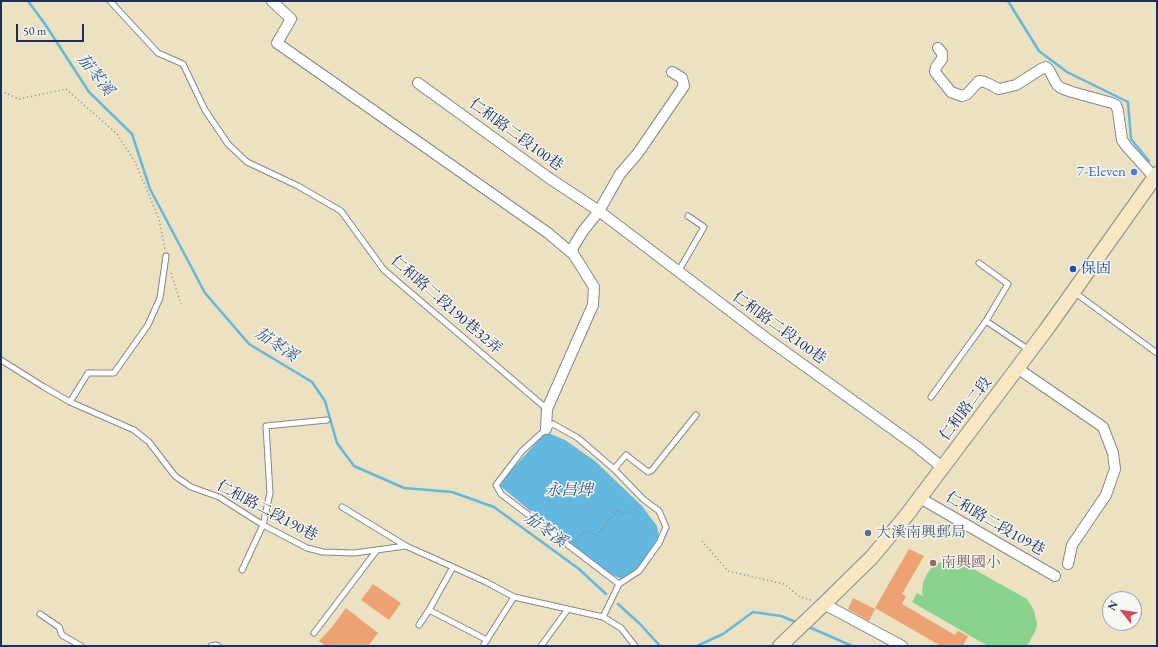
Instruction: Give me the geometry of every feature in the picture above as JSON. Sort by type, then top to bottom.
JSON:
[{"type":"main road","name":"仁和路二段","points":[[780,646],[872,557],[920,498],[1074,292],[1156,176]]},
{"type":"street","points":[[272,1],[291,19],[277,43],[548,233],[574,255]]},
{"type":"street","points":[[938,48],[942,53],[942,59],[936,67],[935,72],[951,92],[962,96],[967,94],[979,81],[986,82],[999,88],[1016,85],[1046,67],[1050,70],[1057,86],[1079,94],[1112,102],[1116,105],[1118,111],[1122,140],[1156,176]]},
{"type":"street","points":[[546,428],[547,409],[593,305],[594,287],[574,255],[572,249],[576,240],[599,211],[620,174],[638,153],[684,86],[682,78],[672,72]]},
{"type":"street","name":"仁和路二段100巷","points":[[418,83],[549,178],[599,211],[766,338],[916,446],[943,468]]},
{"type":"street","points":[[1017,368],[1103,427],[1113,452],[1115,469],[1106,495],[1072,545],[1068,564]]},
{"type":"street","name":"仁和路二段109巷","points":[[920,498],[1055,576]]},
{"type":"street","points":[[824,604],[902,646]]},
{"type":"lane","name":"仁和路二段190巷32弄","points":[[110,1],[158,53],[183,64],[205,110],[228,144],[247,162],[298,186],[341,211],[384,270],[547,409]]},
{"type":"lane","points":[[678,272],[704,227],[688,216]]},
{"type":"lane","points":[[70,402],[88,373],[114,373],[148,325],[160,298],[166,256]]},
{"type":"lane","points":[[931,397],[986,321],[1008,284],[979,263]]},
{"type":"lane","points":[[1074,292],[1157,353]]},
{"type":"lane","points":[[986,321],[1030,351]]},
{"type":"lane","name":"仁和路二段190巷","points":[[1,360],[70,402],[134,430],[149,442],[175,476],[191,487],[219,497],[263,525],[306,548],[323,552],[354,553],[406,546]]},
{"type":"lane","points":[[614,469],[626,455],[648,472],[652,470],[696,415]]},
{"type":"lane","points":[[242,570],[263,525],[270,493],[266,426],[327,420]]},
{"type":"lane","points":[[604,617],[619,584],[639,571],[659,543],[666,527],[659,511],[643,499],[614,469],[578,438],[553,424],[546,428],[522,452],[496,485],[501,494],[619,584]]},
{"type":"lane","points":[[342,507],[406,546],[453,566],[514,597],[604,617],[621,628],[635,646]]},
{"type":"lane","points":[[314,633],[377,550]]},
{"type":"lane","points":[[419,625],[453,566]]},
{"type":"lane","points":[[483,646],[514,597]]},
{"type":"lane","points":[[541,646],[568,609]]},
{"type":"lane","points":[[429,610],[487,640]]},
{"type":"lane","points":[[40,614],[60,627],[62,635],[81,646]]},
{"type":"lane","points":[[210,646],[216,644],[218,646]]},
{"type":"path","points":[[1,91],[19,99],[66,89],[117,134],[135,162],[159,219],[166,256],[181,304]]},
{"type":"path","points":[[571,546],[582,533],[591,531],[596,536],[618,510],[622,513],[631,513],[643,499]]},
{"type":"path","points":[[702,541],[728,571],[784,584],[800,597],[824,604]]},
{"type":"green space","points":[[951,560],[959,561],[1027,599],[1034,610],[1037,624],[1036,630],[1028,644],[1025,646],[988,646],[912,602],[917,593],[923,596],[923,583],[932,567],[938,563]]},
{"type":"water","name":"永昌埤","points":[[546,432],[565,440],[595,461],[642,506],[657,526],[659,536],[642,564],[623,580],[600,568],[500,486],[505,477]]},
{"type":"building","points":[[909,549],[924,556],[902,594],[906,596],[902,604],[955,635],[958,631],[968,636],[963,646],[941,646],[875,608]]},
{"type":"building","points":[[373,584],[401,603],[389,620],[361,600]]},
{"type":"building","points":[[853,598],[875,609],[869,621],[848,609]]},
{"type":"building","points":[[346,608],[378,633],[368,646],[326,646],[319,641]]},
{"type":"waterway","name":"茄苳溪","points":[[28,1],[45,24],[89,92],[132,134],[150,189],[205,293],[249,344],[312,382],[325,401],[337,443],[354,466],[404,488],[452,492],[494,507],[579,569],[606,594]]},
{"type":"waterway","points":[[1008,1],[1039,51],[1067,72],[1128,102],[1131,139],[1149,161]]},
{"type":"waterway","name":"茄苳溪","points":[[618,604],[640,624],[660,646]]},
{"type":"waterway","name":"茄苳溪","points":[[697,646],[723,634],[753,612],[781,616],[798,623]]},
{"type":"waterway","name":"茄苳溪","points":[[809,627],[852,646]]},
{"type":"place","name":"7-Eleven","points":[[1134,172]]},
{"type":"place","name":"保固","points":[[1073,269]]},
{"type":"place","name":"大溪南興郵局","points":[[868,533]]},
{"type":"place","name":"南興國小","points":[[933,563]]}]
